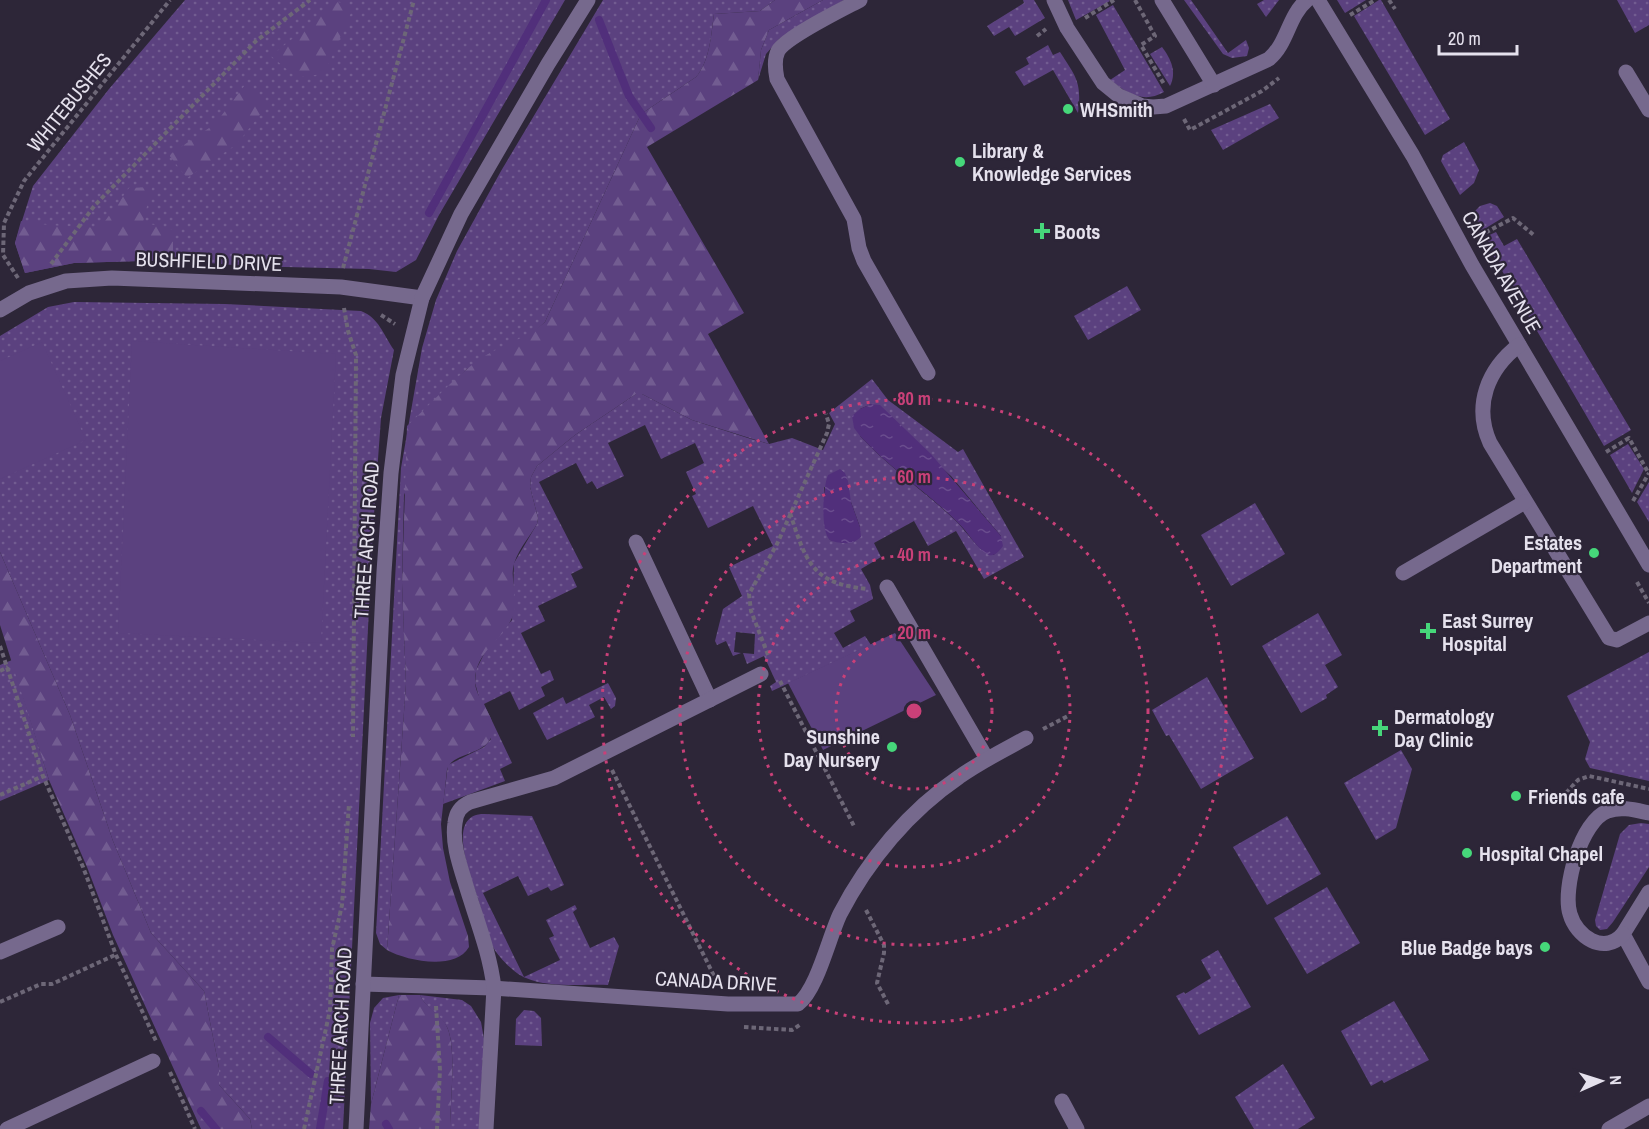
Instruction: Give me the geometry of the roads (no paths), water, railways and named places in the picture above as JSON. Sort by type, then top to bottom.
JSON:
[{"type":"street","name":"THREE ARCH ROAD","points":[[356,1129],[391,473],[403,375],[422,298],[461,214],[588,0]]},
{"type":"street","points":[[860,0],[781,47],[776,58],[777,79],[854,219],[859,248],[864,261],[928,373]]},
{"type":"street","points":[[1054,0],[1067,28],[1107,87],[1125,99],[1142,106],[1160,107],[1214,85],[1275,54],[1297,12],[1307,0]]},
{"type":"street","points":[[1162,0],[1214,85]]},
{"type":"street","name":"CANADA AVENUE","points":[[1318,0],[1413,156],[1472,265],[1649,565]]},
{"type":"street","points":[[1626,72],[1649,110]]},
{"type":"street","name":"BUSHFIELD DRIVE","points":[[0,310],[29,293],[66,281],[112,278],[341,287],[422,298]]},
{"type":"street","points":[[1519,345],[1504,357],[1494,370],[1484,398],[1482,419],[1490,443],[1609,638],[1617,640],[1649,623]]},
{"type":"street","points":[[1404,573],[1525,502]]},
{"type":"street","points":[[636,542],[710,700]]},
{"type":"street","points":[[887,587],[987,759],[1026,738]]},
{"type":"street","points":[[486,1129],[494,988],[490,966],[456,849],[455,822],[458,810],[470,802],[544,782],[761,674]]},
{"type":"street","name":"CANADA DRIVE","points":[[363,984],[494,988],[728,1004],[789,1006],[801,1003],[814,979],[841,912],[870,866],[907,820],[926,802],[987,759]]},
{"type":"street","points":[[1649,813],[1616,808],[1599,815],[1585,834],[1578,850],[1570,883],[1569,912],[1576,927],[1585,937],[1592,941],[1606,943],[1616,940],[1623,934],[1649,892]]},
{"type":"street","points":[[0,952],[58,927]]},
{"type":"street","points":[[1623,934],[1649,982]]},
{"type":"street","points":[[7,1129],[156,1054]]},
{"type":"street","points":[[1062,1101],[1077,1129]]},
{"type":"street","points":[[1609,1129],[1649,1106]]},
{"type":"water","points":[[871,404],[880,405],[931,454],[1001,536],[1003,546],[997,553],[989,555],[982,550],[951,516],[860,436],[854,428],[852,416]]},
{"type":"water","points":[[840,469],[845,473],[848,481],[851,502],[860,527],[861,537],[849,543],[830,540],[825,528],[826,481],[828,475]]},
{"type":"waterway","points":[[429,213],[546,0]]},
{"type":"waterway","points":[[599,20],[629,96],[651,128]]},
{"type":"waterway","points":[[268,1037],[311,1074]]},
{"type":"waterway","points":[[320,1129],[328,1081]]},
{"type":"waterway","points":[[201,1111],[216,1129]]},
{"type":"waterway","points":[[386,1124],[389,1129]]},
{"type":"place","name":"WHSmith","points":[[1068,109]]},
{"type":"place","name":"Library & Knowledge Services","points":[[960,162]]},
{"type":"place","name":"Boots","points":[[1042,231]]},
{"type":"place","name":"Estates Department","points":[[1594,553]]},
{"type":"place","name":"East Surrey Hospital","points":[[1428,631]]},
{"type":"place","name":"Dermatology Day Clinic","points":[[1380,728]]},
{"type":"place","name":"Sunshine Day Nursery","points":[[892,747]]},
{"type":"place","name":"Friends cafe","points":[[1516,796]]},
{"type":"place","name":"Hospital Chapel","points":[[1467,853]]},
{"type":"place","name":"Blue Badge bays","points":[[1545,947]]}]
